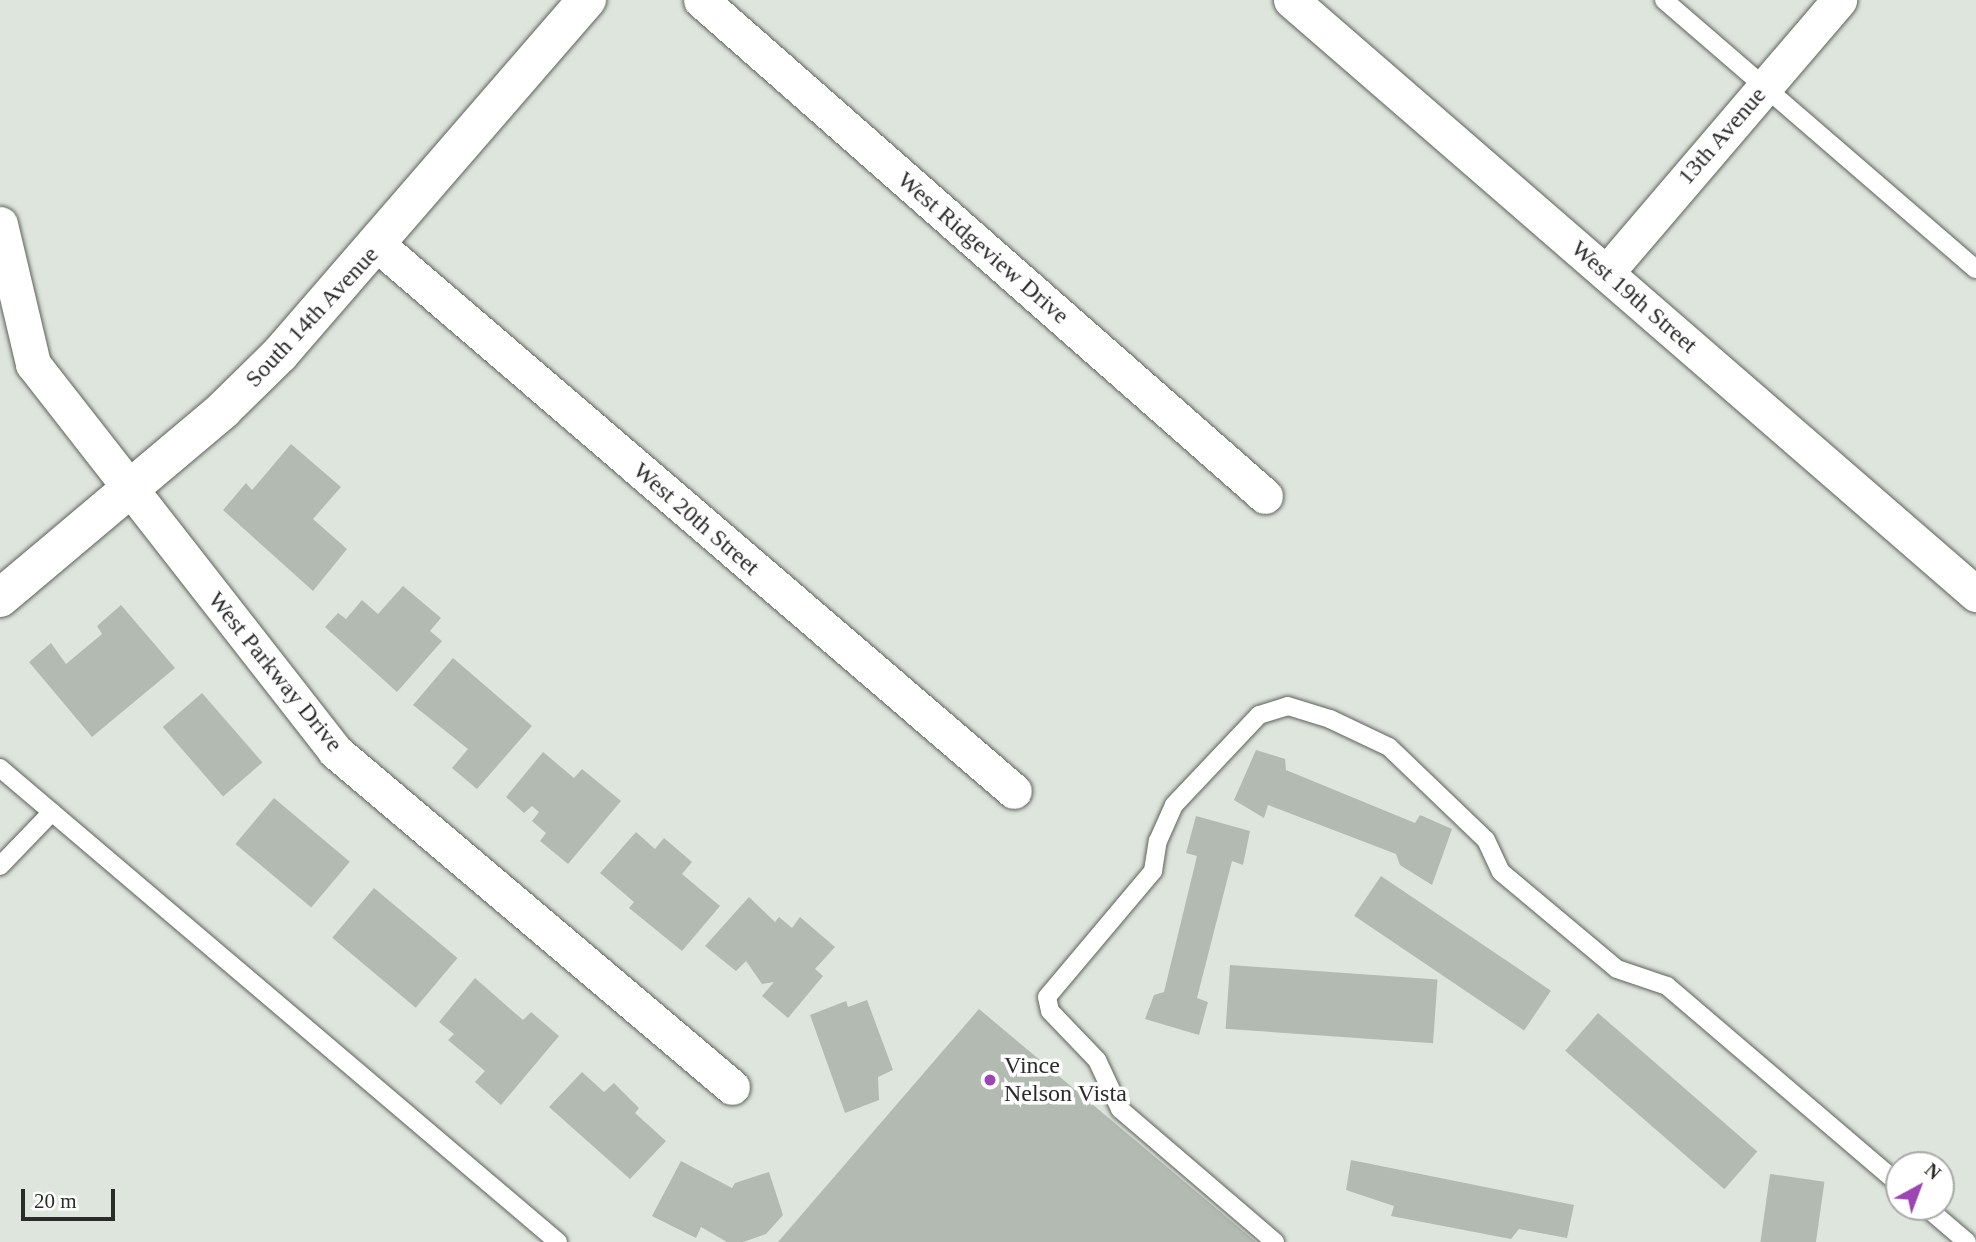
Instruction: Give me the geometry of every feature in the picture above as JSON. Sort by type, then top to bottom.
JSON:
[{"type":"street","name":"South 14th Avenue","points":[[0,598],[223,410],[378,245],[587,0]]},
{"type":"street","name":"West Ridgeview Drive","points":[[701,0],[1265,496]]},
{"type":"street","name":"West 19th Street","points":[[1292,0],[1976,594]]},
{"type":"street","name":"13th Avenue","points":[[1606,273],[1839,0]]},
{"type":"street","name":"West Parkway Drive","points":[[0,224],[33,364],[335,751],[732,1087]]},
{"type":"street","name":"West 20th Street","points":[[378,245],[1014,791]]},
{"type":"lane","points":[[1664,0],[1976,269]]},
{"type":"lane","points":[[1275,1242],[1120,1109],[1097,1060],[1050,1011],[1046,997],[1153,871],[1158,841],[1174,805],[1259,715],[1288,706],[1330,719],[1389,747],[1486,840],[1501,872],[1617,969],[1667,986],[1885,1172]]},
{"type":"lane","points":[[0,768],[558,1242]]},
{"type":"lane","points":[[0,866],[52,812]]},
{"type":"lane","points":[[1942,1221],[1967,1242]]},
{"type":"building","points":[[291,444],[341,487],[313,519],[347,549],[313,591],[223,510],[246,483],[252,490]]},
{"type":"building","points":[[403,586],[441,618],[430,631],[442,641],[397,692],[325,627],[338,613],[346,619],[362,600],[378,614]]},
{"type":"building","points":[[121,605],[175,668],[92,737],[29,662],[51,643],[66,664],[102,634],[97,626]]},
{"type":"building","points":[[453,658],[532,726],[477,789],[452,768],[468,749],[413,705]]},
{"type":"building","points":[[202,693],[262,762],[223,797],[163,727]]},
{"type":"building","points":[[1256,750],[1285,759],[1286,770],[1415,823],[1420,815],[1452,829],[1432,885],[1400,865],[1396,854],[1268,805],[1264,818],[1234,800]]},
{"type":"building","points":[[543,752],[574,778],[582,769],[621,801],[568,864],[540,841],[546,833],[532,821],[539,812],[532,806],[524,813],[506,797]]},
{"type":"building","points":[[274,798],[350,862],[311,908],[235,844]]},
{"type":"building","points":[[1196,816],[1250,831],[1243,865],[1232,861],[1197,998],[1208,1002],[1199,1035],[1145,1019],[1154,995],[1164,992],[1197,856],[1186,853]]},
{"type":"building","points":[[636,832],[655,849],[664,838],[692,862],[682,874],[720,906],[682,951],[629,908],[634,902],[600,873]]},
{"type":"building","points":[[1381,876],[1551,991],[1524,1030],[1354,916]]},
{"type":"building","points":[[374,888],[457,958],[416,1008],[332,938]]},
{"type":"building","points":[[749,897],[775,922],[779,917],[792,928],[800,917],[835,947],[815,969],[823,976],[788,1018],[762,996],[774,982],[762,984],[746,961],[736,971],[705,946]]},
{"type":"building","points":[[1230,965],[1437,980],[1433,1043],[1226,1029]]},
{"type":"building","points":[[475,978],[523,1020],[531,1012],[559,1036],[501,1105],[475,1082],[485,1071],[448,1040],[454,1034],[439,1022]]},
{"type":"building","points":[[867,1000],[893,1070],[878,1077],[879,1100],[845,1113],[810,1015],[846,1001],[848,1007]]},
{"type":"building","name":"Vince Nelson Vista","points":[[979,1009],[1256,1242],[778,1242]]},
{"type":"building","points":[[1598,1013],[1757,1151],[1724,1189],[1565,1051]]},
{"type":"building","points":[[582,1072],[604,1092],[614,1083],[639,1108],[635,1113],[666,1141],[630,1179],[549,1107]]},
{"type":"building","points":[[1351,1160],[1574,1205],[1567,1238],[1519,1229],[1511,1239],[1391,1216],[1394,1206],[1346,1190]]},
{"type":"building","points":[[681,1161],[732,1188],[735,1183],[769,1172],[783,1215],[766,1234],[743,1242],[727,1242],[701,1227],[696,1238],[652,1216]]},
{"type":"building","points":[[1770,1174],[1824,1182],[1816,1242],[1760,1242]]},
{"type":"place","name":"Vince Nelson Vista","points":[[990,1080]]}]
